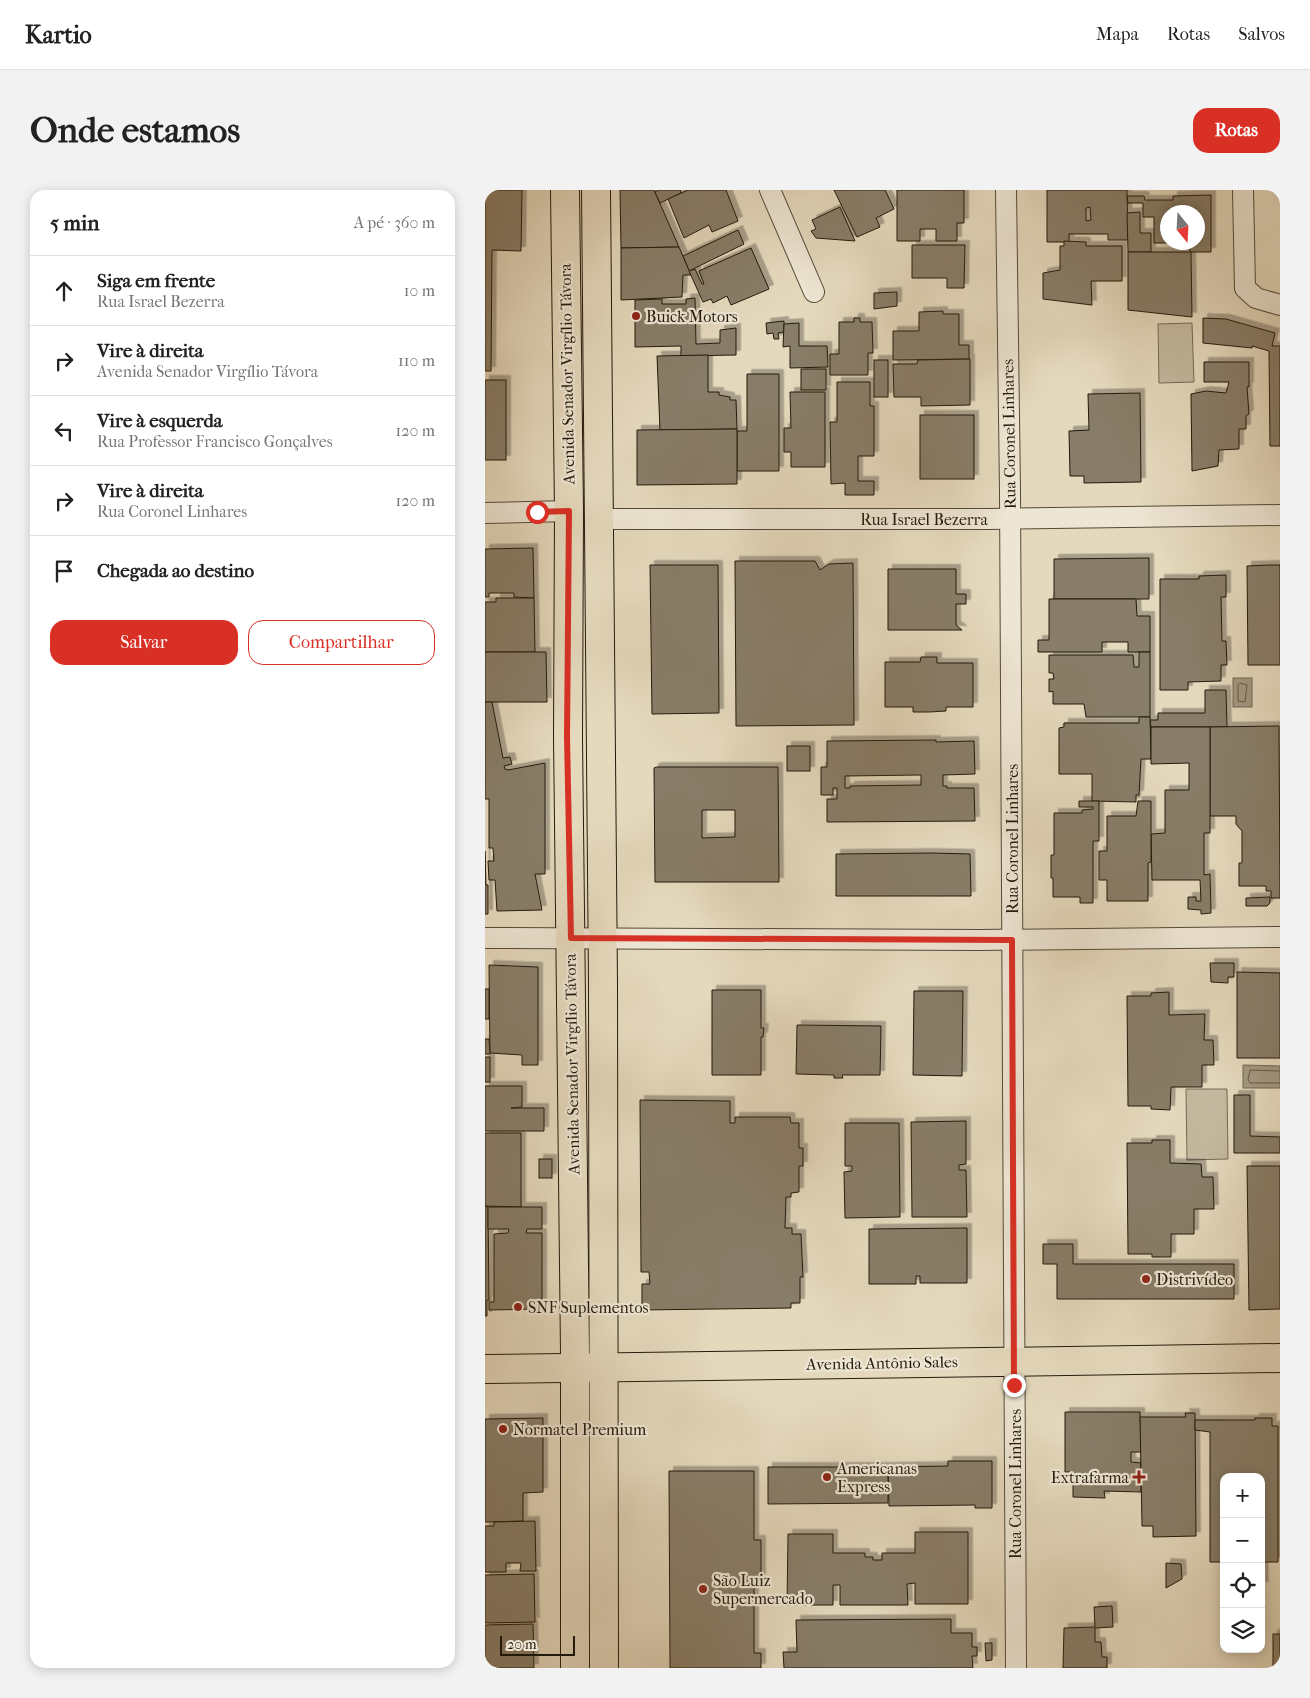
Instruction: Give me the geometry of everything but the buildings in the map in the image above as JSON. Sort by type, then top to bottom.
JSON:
[{"type":"main road","name":"Avenida Senador Virgílio Távora","points":[[565,190],[569,511],[567,736],[575,1368],[575,1668]]},
{"type":"main road","name":"Avenida Senador Virgílio Távora","points":[[596,190],[597,519],[602,938],[604,1668]]},
{"type":"main road","name":"Avenida Antônio Sales","points":[[485,1369],[1280,1358]]},
{"type":"street","points":[[769,190],[814,292]]},
{"type":"street","name":"Rua Coronel Linhares","points":[[1006,190],[1011,518],[1016,1668]]},
{"type":"street","points":[[1243,190],[1245,288],[1257,298],[1280,305]]},
{"type":"street","points":[[485,513],[569,511]]},
{"type":"street","name":"Rua Israel Bezerra","points":[[597,519],[1011,518],[1280,514]]},
{"type":"street","points":[[485,938],[1012,940],[1280,937]]},
{"type":"shaded area","points":[[1192,323],[1194,382],[1159,383],[1158,324]]},
{"type":"shaded area","points":[[1186,1089],[1227,1089],[1228,1159],[1187,1160]]},
{"type":"water","points":[[1233,678],[1252,678],[1252,707],[1233,707]]},
{"type":"water","points":[[1243,1065],[1280,1066],[1280,1088],[1243,1088]]},
{"type":"place","name":"Buick Motors","points":[[636,316]]},
{"type":"place","name":"Distrivídeo","points":[[1146,1279]]},
{"type":"place","name":"SNF Suplementos","points":[[518,1307]]},
{"type":"place","name":"Normatel Premium","points":[[503,1429]]},
{"type":"place","name":"Americanas Express","points":[[827,1477]]},
{"type":"place","name":"Extrafarma","points":[[1139,1477]]},
{"type":"place","name":"São Luiz Supermercado","points":[[703,1589]]},
{"type":"route","points":[[537,512],[569,511],[567,736],[571,938],[1012,940],[1014,1385]]}]
